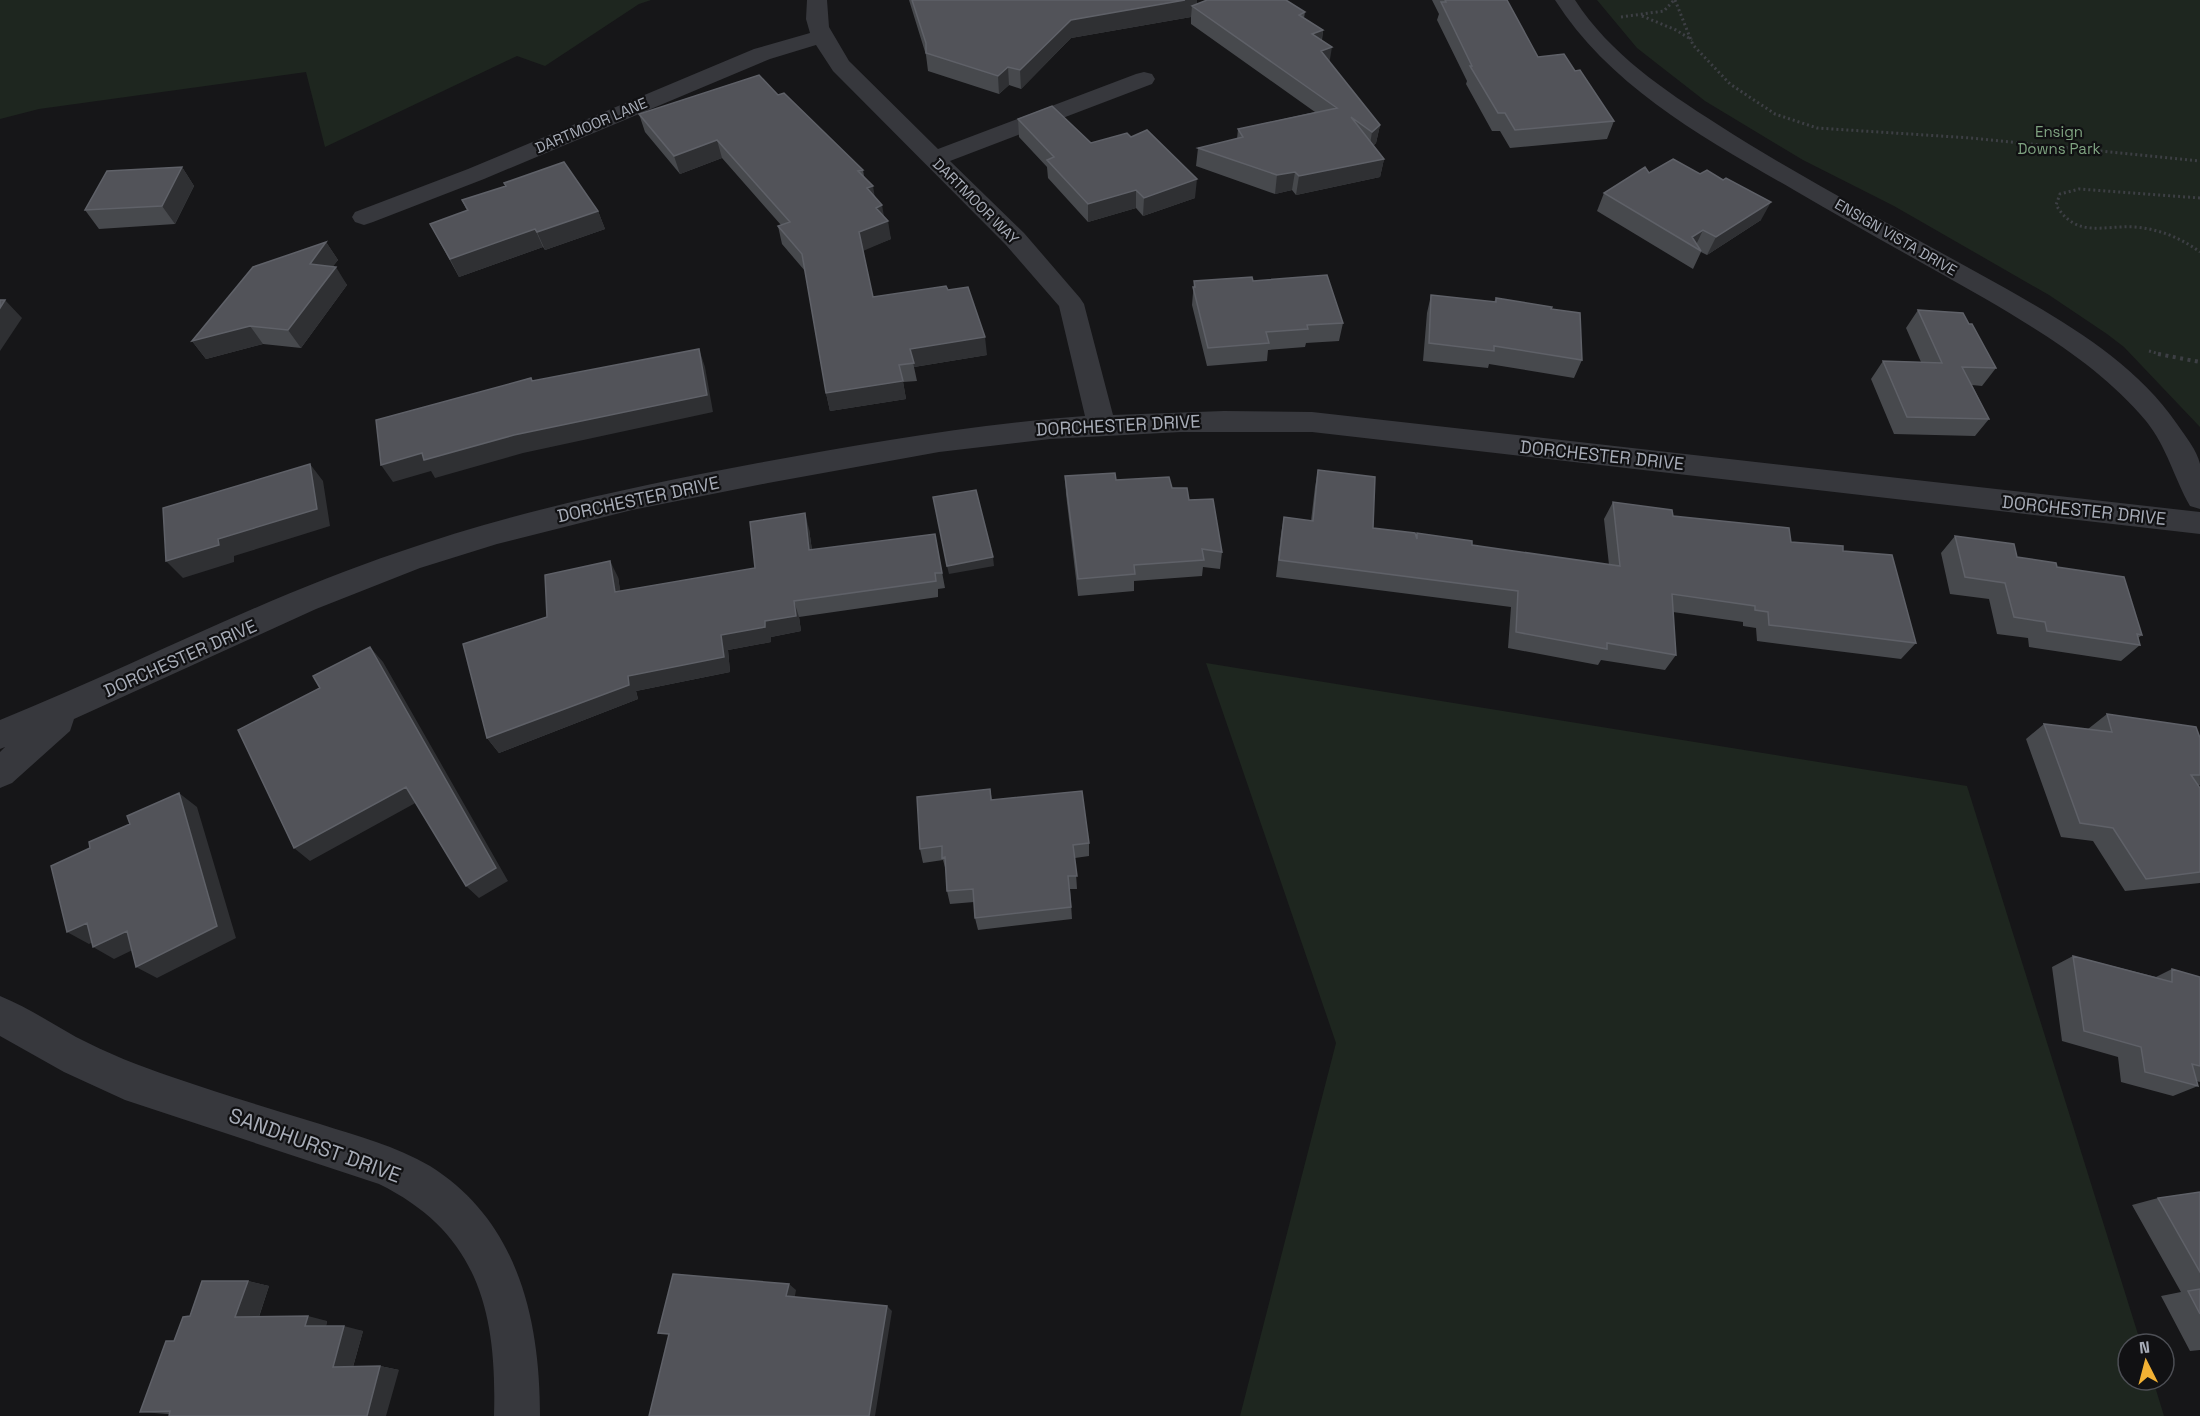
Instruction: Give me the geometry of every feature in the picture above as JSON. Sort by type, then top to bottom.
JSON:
[{"type":"street","name":"DARTMOOR WAY","points":[[817,0],[820,36],[841,66],[1015,239],[1071,304],[1101,424]]},
{"type":"street","name":"ENSIGN VISTA DRIVE","points":[[1565,0],[1596,43],[1639,81],[1694,119],[1740,150],[2036,317],[2090,354],[2138,396],[2158,419],[2175,443],[2200,498]]},
{"type":"street","name":"DARTMOOR LANE","points":[[364,217],[476,174],[762,54],[820,36]]},
{"type":"street","points":[[934,159],[1144,79]]},
{"type":"street","name":"DORCHESTER DRIVE","points":[[0,735],[75,706],[339,585],[442,549],[554,516],[629,498],[961,438],[1101,424],[1206,420],[1312,422],[2200,523]]},
{"type":"street","name":"DORCHESTER DRIVE","points":[[0,773],[75,706]]},
{"type":"street","name":"SANDHURST DRIVE","points":[[0,1015],[59,1048],[124,1080],[368,1160],[417,1182],[464,1223],[486,1251],[503,1288],[514,1331],[519,1378],[517,1416]]},
{"type":"path","points":[[1617,17],[1641,16],[1664,11],[1674,0],[1692,40],[1730,84],[1775,114],[1817,128],[1971,138],[2200,161]]},
{"type":"path","points":[[1641,16],[1676,30],[1692,40]]},
{"type":"path","points":[[2200,198],[2079,189],[2060,194],[2056,205],[2067,220],[2091,229],[2149,228],[2189,243],[2200,252]]},
{"type":"path","points":[[2139,348],[2172,358],[2200,362]]},
{"type":"green space","points":[[0,0],[651,0],[639,4],[545,66],[517,56],[325,147],[306,72],[39,109],[0,119]]},
{"type":"green space","name":"Ensign Downs Park","points":[[1597,0],[2200,0],[2200,427],[2124,347],[2107,334],[2049,295],[1894,206],[1803,160],[1705,101],[1637,48]]},
{"type":"green space","points":[[1206,663],[1967,786],[2137,1332],[2116,1332],[2116,1392],[2157,1392],[2164,1416],[1240,1416],[1336,1043]]},
{"type":"building","points":[[912,0],[1185,0],[1071,20],[1020,70],[1008,67],[998,76],[926,53],[926,43]]},
{"type":"building","points":[[1207,0],[1286,0],[1305,12],[1299,15],[1323,30],[1312,34],[1332,47],[1321,51],[1380,125],[1372,132],[1351,117],[1384,159],[1299,176],[1295,172],[1277,175],[1198,148],[1243,137],[1238,129],[1337,108],[1192,6]]},
{"type":"building","points":[[1445,0],[1507,0],[1538,57],[1564,54],[1575,71],[1580,70],[1614,121],[1515,130],[1505,113],[1498,113],[1470,66],[1472,66],[1441,2],[1446,2]]},
{"type":"building","points":[[759,75],[778,95],[784,93],[863,170],[858,171],[873,186],[867,188],[882,205],[876,208],[888,221],[859,232],[873,297],[946,286],[948,290],[968,287],[985,337],[910,349],[914,363],[899,365],[903,381],[826,393],[802,254],[778,226],[790,222],[717,140],[674,156],[639,114]]},
{"type":"building","points":[[1052,106],[1091,143],[1127,133],[1131,137],[1147,130],[1197,179],[1144,198],[1136,190],[1088,204],[1047,160],[1054,157],[1018,119]]},
{"type":"building","points":[[1673,159],[1700,174],[1707,170],[1723,180],[1726,178],[1771,202],[1716,237],[1703,230],[1692,237],[1701,251],[1604,193],[1645,167],[1649,173]]},
{"type":"building","points":[[564,162],[598,211],[537,232],[535,229],[450,259],[430,224],[468,210],[462,200],[506,186],[504,183]]},
{"type":"building","points":[[182,167],[162,206],[85,210],[107,171]]},
{"type":"building","points":[[326,242],[310,264],[336,267],[288,330],[250,326],[192,341],[253,267]]},
{"type":"building","points":[[1327,275],[1343,323],[1307,325],[1308,329],[1266,332],[1269,343],[1208,348],[1193,287],[1195,287],[1194,281],[1252,277],[1253,281]]},
{"type":"building","points":[[1431,295],[1496,302],[1496,298],[1580,313],[1582,360],[1494,346],[1494,351],[1429,343]]},
{"type":"building","points":[[1918,310],[1963,313],[1969,324],[1972,324],[1996,368],[1962,367],[1989,419],[1907,417],[1883,361],[1942,363]]},
{"type":"building","points":[[699,349],[707,395],[514,435],[424,460],[422,453],[381,465],[376,420],[531,378],[532,381]]},
{"type":"building","points":[[310,464],[317,509],[218,539],[219,545],[166,561],[163,508]]},
{"type":"building","points":[[1318,470],[1375,477],[1373,528],[1415,533],[1417,539],[1417,533],[1472,541],[1472,545],[1620,566],[1613,502],[1672,510],[1673,516],[1789,528],[1791,542],[1843,546],[1843,551],[1892,555],[1916,643],[1769,625],[1768,612],[1755,610],[1755,606],[1672,594],[1676,655],[1607,643],[1607,649],[1516,632],[1518,591],[1279,560],[1284,517],[1313,521]]},
{"type":"building","points":[[1115,473],[1116,480],[1169,477],[1172,488],[1187,488],[1189,500],[1213,499],[1222,552],[1202,549],[1204,560],[1134,565],[1135,574],[1078,579],[1065,476]]},
{"type":"building","points":[[976,490],[993,557],[947,566],[933,497]]},
{"type":"building","points":[[805,513],[809,550],[935,534],[942,573],[935,573],[936,581],[794,601],[796,616],[765,621],[765,627],[721,635],[724,657],[628,676],[629,685],[487,738],[463,644],[547,617],[545,575],[610,561],[615,592],[755,568],[750,522]]},
{"type":"building","points":[[1955,536],[2014,544],[2017,557],[2056,563],[2057,567],[2124,577],[2142,635],[2137,634],[2140,645],[2047,631],[2045,622],[2014,617],[2005,583],[1965,577]]},
{"type":"building","points":[[370,647],[496,868],[466,886],[406,787],[294,848],[238,730],[320,688],[313,676]]},
{"type":"building","points":[[2107,714],[2196,727],[2200,738],[2200,775],[2191,775],[2200,788],[2200,872],[2146,879],[2113,828],[2080,823],[2044,724],[2112,732]]},
{"type":"building","points":[[990,789],[991,800],[1082,791],[1089,843],[1073,845],[1077,876],[1068,876],[1071,907],[975,918],[973,889],[947,891],[942,846],[920,849],[917,797]]},
{"type":"building","points":[[179,793],[217,926],[136,967],[127,931],[93,947],[87,923],[67,932],[51,866],[90,848],[89,842],[130,824],[127,816]]},
{"type":"building","points":[[2073,956],[2172,982],[2172,969],[2200,977],[2200,1066],[2192,1064],[2198,1086],[2145,1072],[2141,1047],[2084,1031]]},
{"type":"building","points":[[2200,1192],[2200,1272],[2158,1198]]},
{"type":"building","points":[[673,1274],[789,1284],[786,1296],[887,1306],[869,1416],[649,1416],[669,1334],[658,1333]]},
{"type":"building","points":[[202,1281],[248,1281],[235,1317],[308,1316],[305,1326],[344,1326],[333,1367],[380,1366],[367,1416],[169,1416],[170,1411],[140,1412],[166,1341],[174,1341],[183,1317],[190,1316]]},
{"type":"building","points":[[2200,1289],[2200,1314],[2188,1291]]}]
